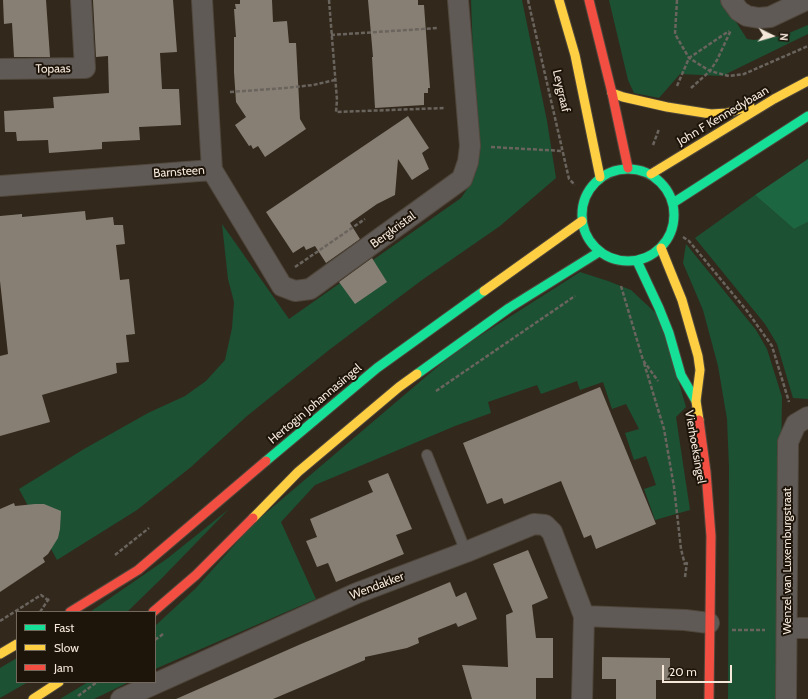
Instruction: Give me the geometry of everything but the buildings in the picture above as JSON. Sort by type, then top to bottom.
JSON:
[{"type":"main road","name":"Leygraaf","points":[[559,0],[576,55],[600,177]]},
{"type":"main road","points":[[589,0],[612,93],[628,168]]},
{"type":"main road","name":"John F Kennedybaan","points":[[651,174],[774,99],[808,81]]},
{"type":"main road","points":[[612,93],[667,107],[718,114],[774,99]]},
{"type":"main road","points":[[673,203],[808,116]]},
{"type":"main road","points":[[628,168],[642,170],[651,174],[669,191],[673,203],[675,217],[673,228],[668,239],[661,248],[650,256],[637,261],[626,262],[615,260],[599,252],[591,243],[585,232],[582,221],[582,208],[585,196],[591,186],[600,177],[613,170],[628,168]]},
{"type":"main road","name":"Hertogin Johannasingel","points":[[72,611],[138,570],[268,458],[377,368],[582,221]]},
{"type":"main road","name":"Vierhoeksingel","points":[[661,248],[682,300],[698,356],[700,370],[696,401],[706,472],[711,536],[709,699]]},
{"type":"main road","points":[[154,611],[196,575],[298,472],[399,387],[509,308],[599,252]]},
{"type":"main road","name":"Vierhoeksingel","points":[[637,261],[669,332],[681,375],[696,401]]},
{"type":"main road","points":[[0,654],[16,645]]},
{"type":"main road","points":[[33,699],[57,683]]},
{"type":"street","name":"Topaas","points":[[0,69],[85,68],[81,0]]},
{"type":"street","name":"Barnsteen","points":[[0,186],[212,170],[202,0]]},
{"type":"street","name":"Bergkristal","points":[[212,170],[282,286],[295,291],[310,289],[462,179],[468,162],[470,146],[458,0]]},
{"type":"street","points":[[731,0],[740,11],[747,16],[759,18],[770,17],[806,0]]},
{"type":"street","name":"Wenzel van Luxemburgstraat","points":[[786,699],[788,442],[802,421]]},
{"type":"street","name":"Wendakker","points":[[121,699],[357,593],[466,552],[534,524],[545,526],[552,532],[584,616],[582,699]]},
{"type":"street","points":[[584,616],[685,620],[709,623]]},
{"type":"street","points":[[787,628],[808,628]]},
{"type":"lane","points":[[427,455],[466,552]]},
{"type":"path","points":[[328,0],[337,100],[336,112],[445,108]]},
{"type":"path","name":"Leygraaf","points":[[528,0],[569,179],[575,185]]},
{"type":"path","points":[[677,0],[675,34],[688,58],[710,71],[730,76],[744,74],[808,46]]},
{"type":"path","points":[[331,35],[441,28]]},
{"type":"path","points":[[665,166],[648,157],[667,107],[688,58],[731,29],[717,60],[710,71],[667,107]]},
{"type":"path","points":[[208,94],[286,88],[313,85],[335,80]]},
{"type":"path","points":[[470,146],[563,151]]},
{"type":"path","points":[[572,191],[585,172],[597,162]]},
{"type":"path","points":[[278,279],[368,218]]},
{"type":"path","points":[[665,260],[676,250],[685,231]]},
{"type":"path","points":[[683,237],[689,241],[747,310],[772,346],[802,421]]},
{"type":"path","points":[[642,272],[631,274],[619,273],[622,291],[664,429],[674,487],[681,549],[685,565],[688,558]]},
{"type":"path","points":[[436,391],[580,293]]},
{"type":"path","points":[[643,360],[660,385]]},
{"type":"path","points":[[0,621],[41,595],[48,600]]},
{"type":"path","points":[[709,623],[732,630],[768,630],[787,628]]},
{"type":"path","points":[[156,639],[166,631]]},
{"type":"path","points":[[72,699],[96,683]]},
{"type":"green space","points":[[471,0],[522,0],[547,121],[556,178],[500,226],[422,280],[329,350],[247,416],[191,467],[137,510],[57,560],[19,489],[84,449],[148,413],[185,396],[206,381],[225,360],[232,328],[234,302],[228,279],[222,224],[289,319],[461,198],[472,182],[477,165]]},
{"type":"green space","points":[[609,0],[722,0],[747,39],[754,40],[782,36],[808,25],[808,34],[722,76],[680,74],[659,98],[634,93],[628,80]]},
{"type":"green space","points":[[808,159],[808,222],[794,229],[755,195]]},
{"type":"green space","points":[[755,195],[794,229],[808,222],[808,399],[793,398],[777,344],[765,324],[695,238]]},
{"type":"green space","points":[[686,244],[756,330],[767,349],[782,397],[777,699],[728,699],[729,467],[727,419],[718,366],[703,310],[683,263]]},
{"type":"green space","points":[[580,272],[631,290],[660,317],[686,407],[676,417],[690,510],[655,520],[644,489],[656,485],[646,456],[634,460],[625,433],[639,429],[626,404],[612,409],[603,382],[580,390],[577,381],[541,394],[537,385],[488,402],[491,413],[455,426],[315,485],[281,522],[316,599],[156,669],[156,625],[196,588],[254,523],[456,351]]},
{"type":"green space","points":[[229,509],[128,611],[91,611],[168,558]]},
{"type":"green space","points":[[16,659],[16,683],[26,683],[0,698],[0,668]]},
{"type":"green space","points":[[86,683],[127,683],[94,699],[60,699]]},
{"type":"traffic: fast","points":[[673,203],[808,116]]},
{"type":"traffic: fast","points":[[619,169],[637,169],[654,176],[667,189],[674,206],[674,215],[674,224],[667,241],[654,254],[637,261],[619,261],[602,254],[589,241],[582,224],[582,206],[589,189],[602,176],[619,169]]},
{"type":"traffic: fast","points":[[417,374],[509,308],[599,252]]},
{"type":"traffic: fast","points":[[637,261],[669,333],[681,375],[696,401]]},
{"type":"traffic: fast","points":[[266,461],[377,368],[484,291]]},
{"type":"traffic: slow","points":[[559,0],[575,55],[600,177]]},
{"type":"traffic: slow","points":[[651,174],[774,99],[808,81]]},
{"type":"traffic: slow","points":[[612,93],[667,107],[711,114],[727,113],[750,106]]},
{"type":"traffic: slow","points":[[484,291],[582,221]]},
{"type":"traffic: slow","points":[[661,248],[682,300],[698,356],[700,370],[696,401],[699,420]]},
{"type":"traffic: slow","points":[[253,518],[298,472],[399,387],[417,374]]},
{"type":"traffic: slow","points":[[0,654],[16,645]]},
{"type":"traffic: slow","points":[[33,699],[57,683]]},
{"type":"traffic: jam","points":[[589,0],[612,93],[628,168]]},
{"type":"traffic: jam","points":[[699,420],[706,472],[711,536],[709,699]]},
{"type":"traffic: jam","points":[[72,611],[138,570],[266,461]]},
{"type":"traffic: jam","points":[[154,611],[196,575],[253,518]]}]
